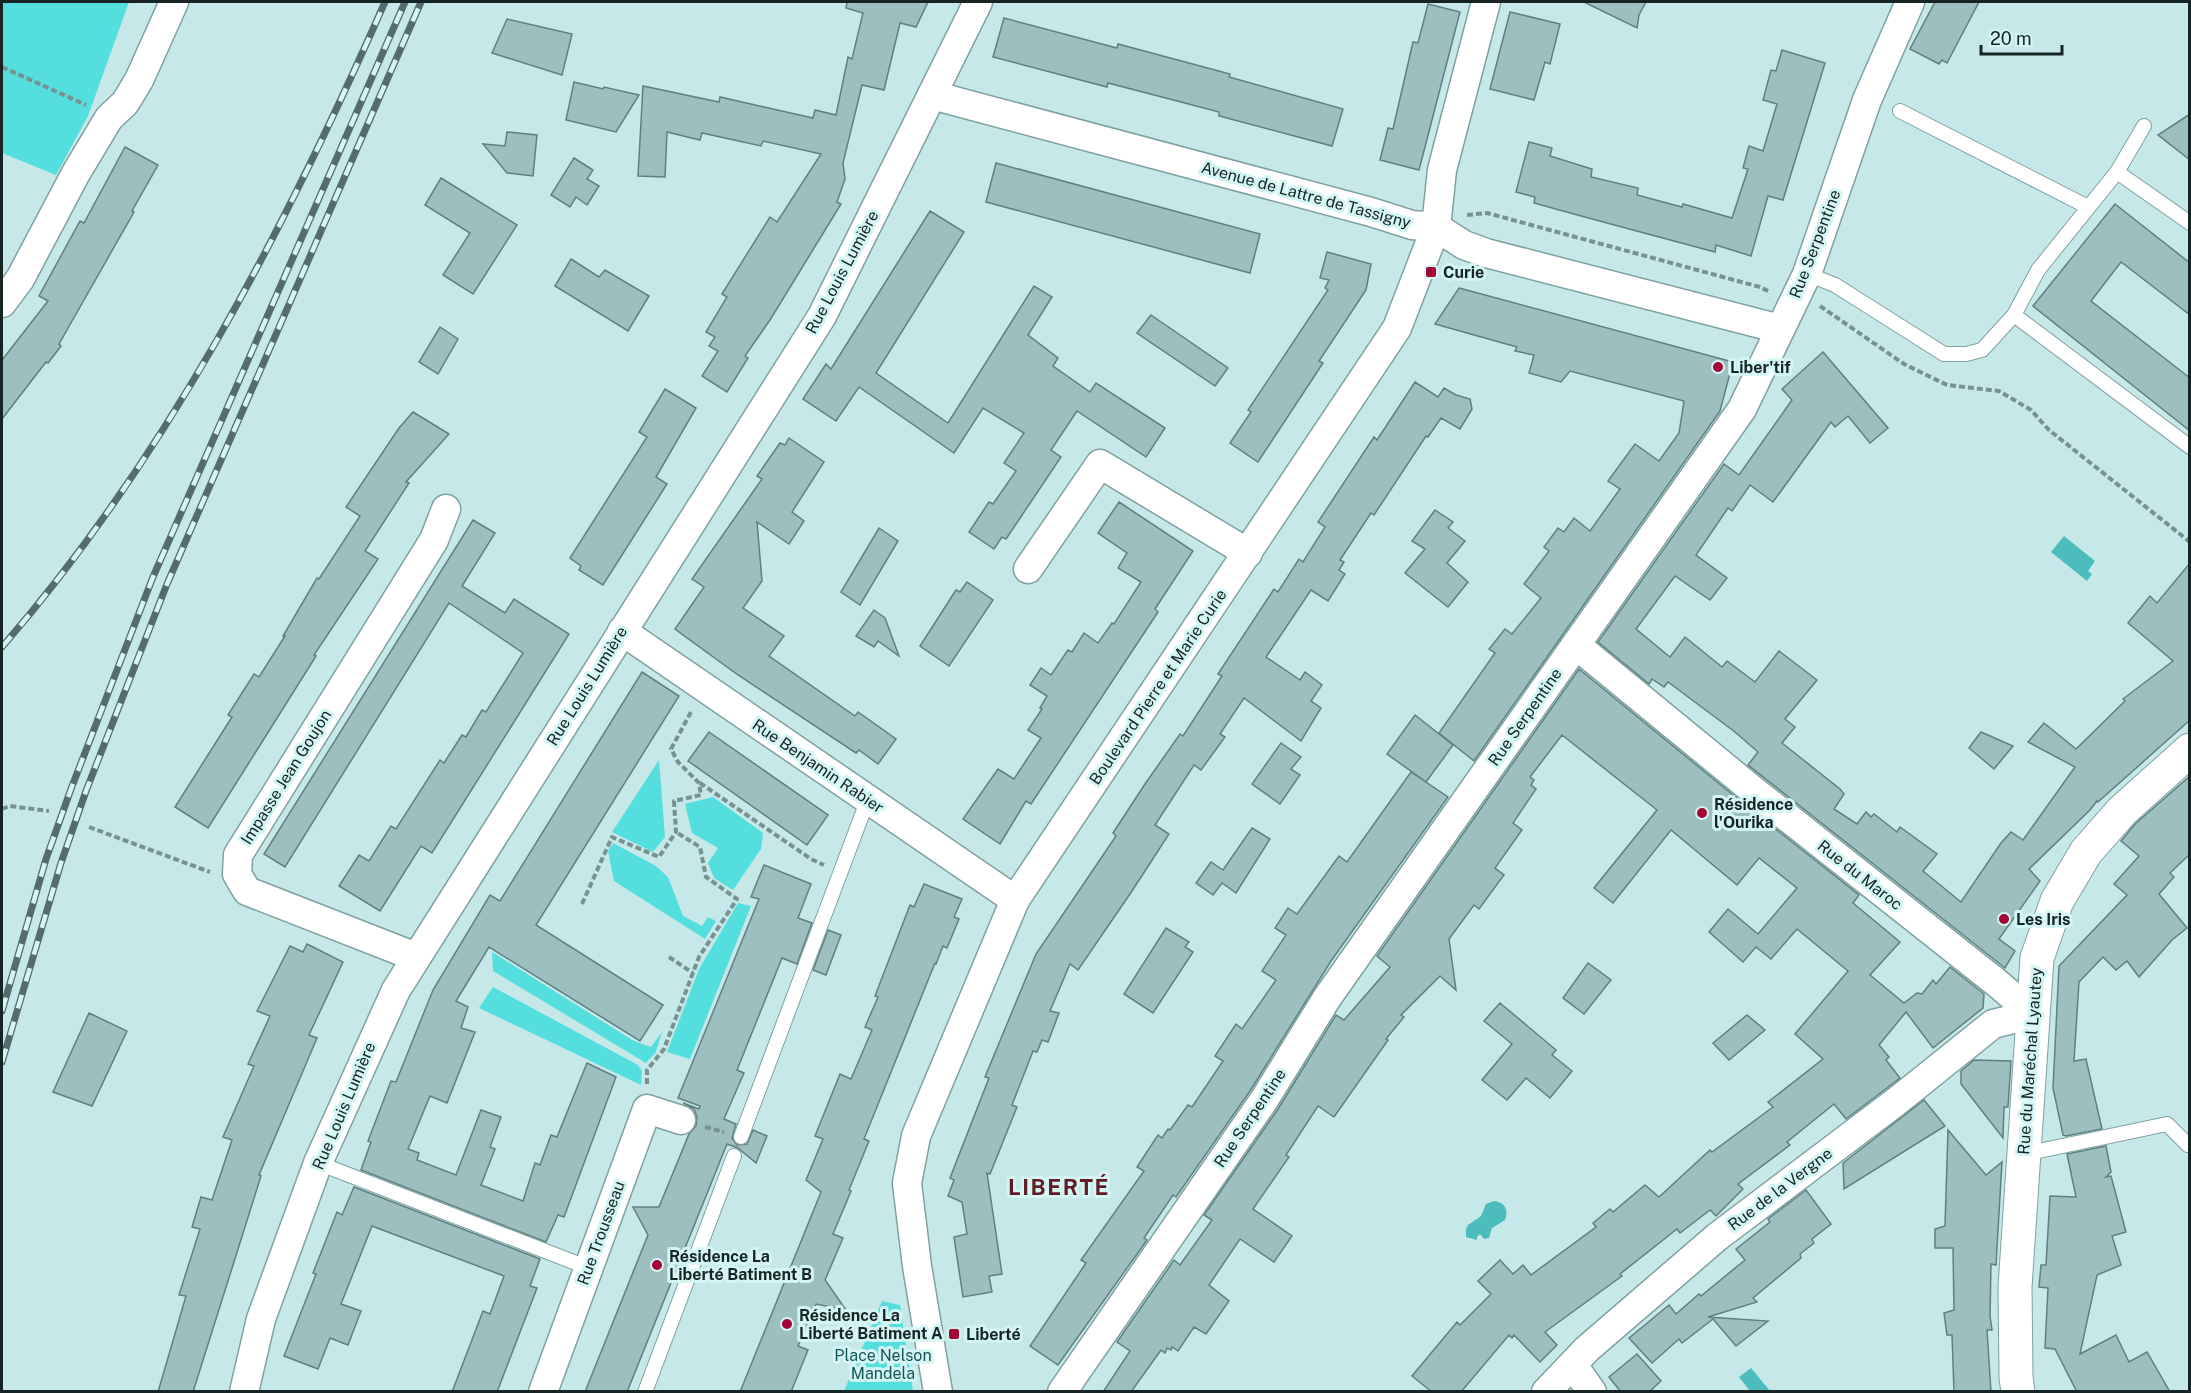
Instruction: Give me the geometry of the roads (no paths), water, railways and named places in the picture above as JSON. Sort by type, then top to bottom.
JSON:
[{"type":"main road","name":"Rue du Maréchal Lyautey","points":[[2018,1392],[2015,1287],[2037,958],[2057,901],[2086,852],[2122,811],[2190,750]]},
{"type":"street","points":[[2,303],[20,279],[76,173],[109,118],[125,103],[139,80],[174,2]]},
{"type":"street","name":"Rue Louis Lumière","points":[[244,1392],[261,1319],[318,1162],[396,990],[822,316],[978,2]]},
{"type":"street","name":"Boulevard Pierre et Marie Curie","points":[[938,1392],[917,1266],[907,1183],[916,1136],[1015,900],[1397,328],[1436,227],[1442,170],[1486,2]]},
{"type":"street","name":"Rue Serpentine","points":[[1062,1392],[1264,1100],[1328,998],[1742,410],[1799,290],[1867,100],[1910,2]]},
{"type":"street","name":"Avenue de Lattre de Tassigny","points":[[932,95],[1371,212],[1412,225],[1436,227],[1464,245],[1486,252],[1780,328]]},
{"type":"street","points":[[1028,570],[1100,464],[1248,553]]},
{"type":"street","name":"Impasse Jean Goujon","points":[[416,957],[247,891],[237,874],[238,855],[434,540],[446,509]]},
{"type":"street","name":"Rue Benjamin Rabier","points":[[622,631],[1015,900]]},
{"type":"street","name":"Rue du Maroc","points":[[1576,645],[1754,791],[1997,983],[2032,1014]]},
{"type":"street","name":"Rue de la Vergne","points":[[1546,1392],[1587,1349],[1717,1237],[1897,1101],[1993,1024],[2032,1014]]},
{"type":"street","name":"Rue Trousseau","points":[[543,1392],[647,1108],[681,1120]]},
{"type":"street","points":[[1573,1365],[1592,1392]]},
{"type":"lane","points":[[1900,111],[2088,207]]},
{"type":"lane","points":[[1799,290],[1835,285],[1944,354],[1966,354],[1982,350],[2014,315],[2038,270],[2117,172],[2144,126]]},
{"type":"lane","points":[[2117,172],[2190,223]]},
{"type":"lane","points":[[2014,315],[2190,447]]},
{"type":"lane","points":[[741,1137],[867,799]]},
{"type":"lane","points":[[2024,1154],[2167,1124],[2188,1145],[2190,1144]]},
{"type":"lane","points":[[645,1392],[734,1156]]},
{"type":"lane","points":[[318,1162],[589,1268]]},
{"type":"railway","points":[[2,647],[62,574],[117,498],[169,420],[218,339],[306,173],[385,2]]},
{"type":"railway","points":[[2,1011],[46,859],[153,577],[405,2]]},
{"type":"railway","points":[[2,1062],[61,863],[86,791],[167,584],[421,2]]},
{"type":"place","name":"Curie","points":[[1431,272]]},
{"type":"place","name":"Liber'tif","points":[[1718,367]]},
{"type":"place","name":"Résidence l'Ourika","points":[[1702,813]]},
{"type":"place","name":"Les Iris","points":[[2004,919]]},
{"type":"place","name":"Résidence La Liberté Batiment B","points":[[657,1265]]},
{"type":"place","name":"Résidence La Liberté Batiment A","points":[[787,1324]]},
{"type":"place","name":"Liberté","points":[[954,1334]]},
{"type":"district","name":"LIBERTÉ","points":[[1059,1187]]},
{"type":"park label","name":"Place Nelson Mandela","points":[[883,1364]]}]
